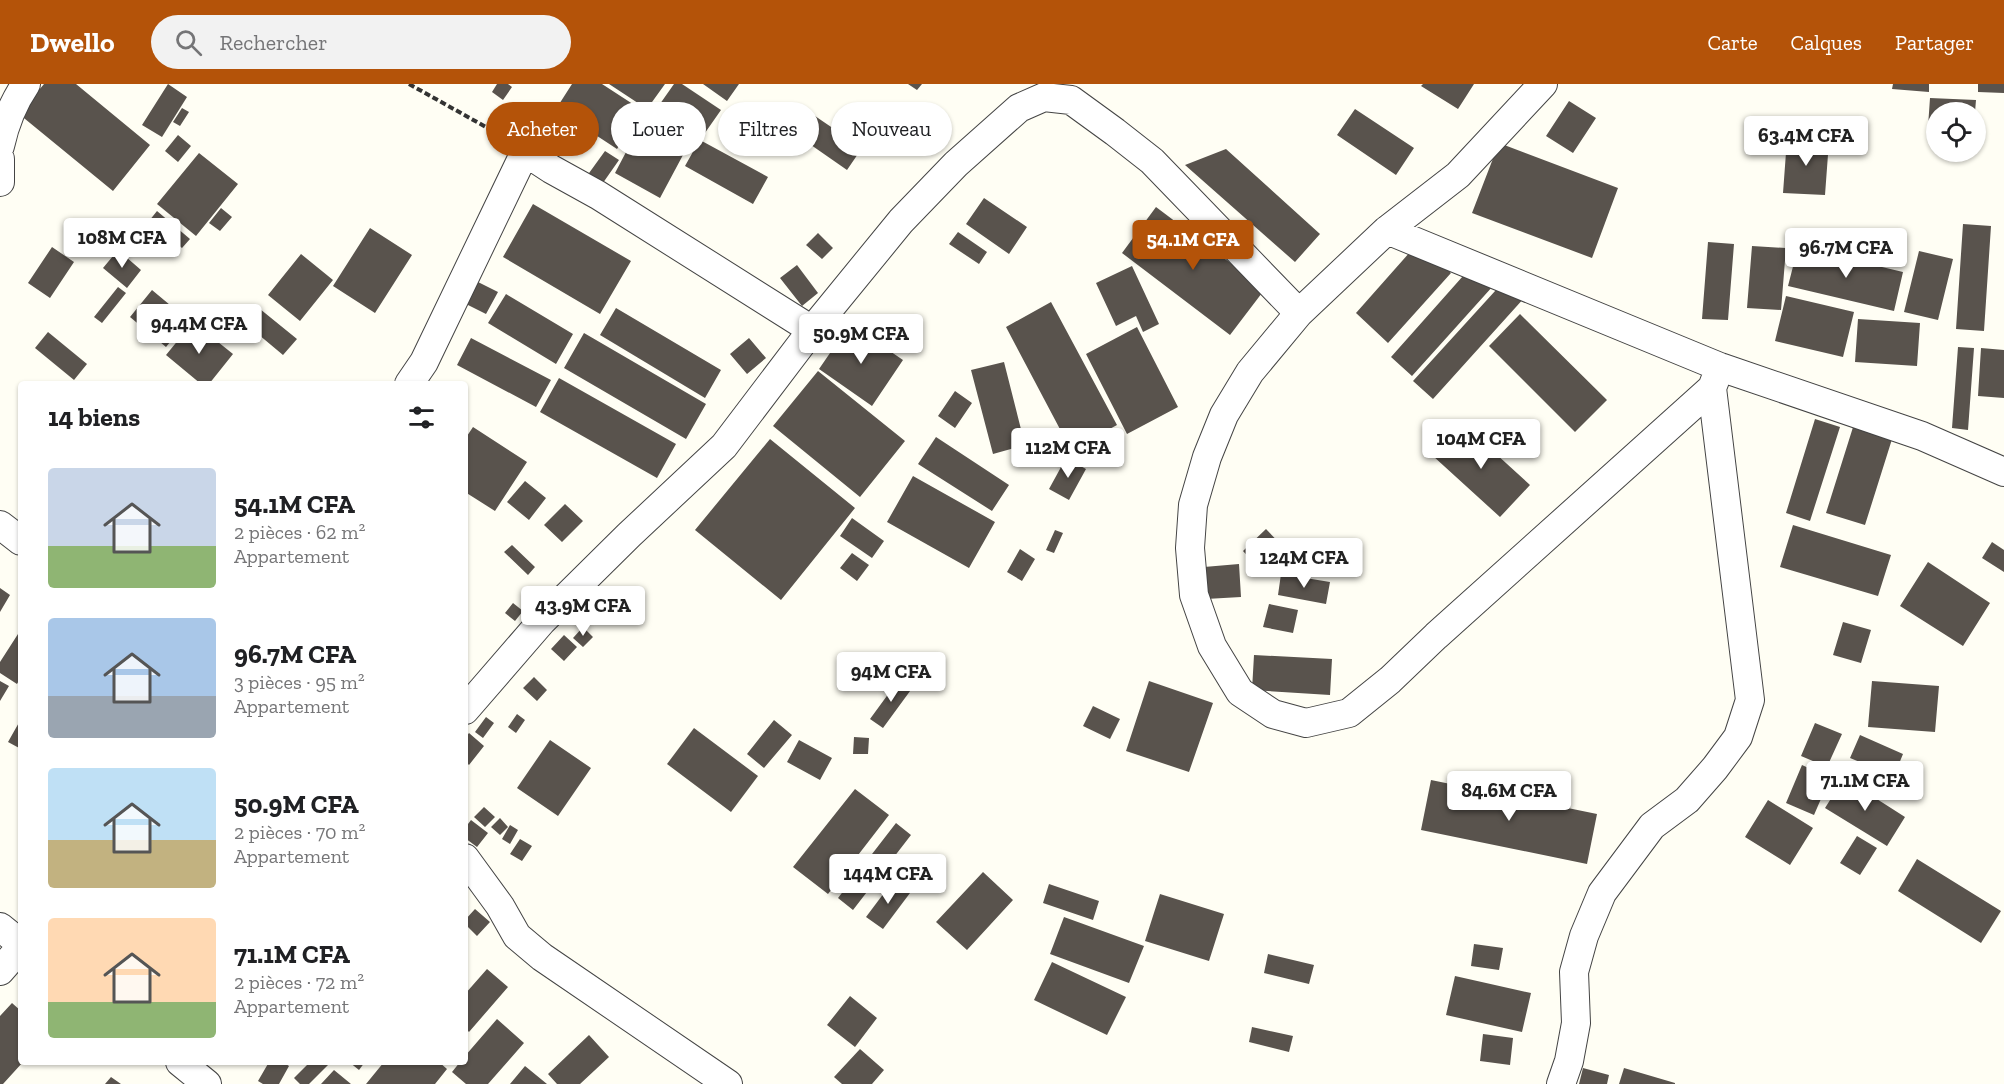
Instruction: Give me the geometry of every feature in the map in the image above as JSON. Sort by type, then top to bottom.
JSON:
[{"type":"street","points":[[0,146],[5,124],[16,99],[26,84]]},
{"type":"street","points":[[1543,84],[1458,175],[1387,230],[1299,313],[1250,372],[1224,415],[1207,458],[1193,505],[1190,548],[1194,595],[1212,646],[1240,692],[1273,714],[1306,723],[1348,712],[1390,680],[1716,378]]},
{"type":"street","points":[[468,707],[542,621],[724,446],[812,330],[901,221],[1020,96],[1071,100],[1115,132],[1152,161],[1299,313]]},
{"type":"street","points":[[412,381],[424,362],[523,156]]},
{"type":"street","points":[[531,156],[551,170],[598,195],[812,330]]},
{"type":"street","points":[[0,159],[0,183]]},
{"type":"street","points":[[1387,230],[1716,378],[1922,436],[2004,472]]},
{"type":"street","points":[[1561,1084],[1569,1061],[1576,1023],[1574,972],[1584,936],[1602,893],[1652,826],[1687,800],[1715,768],[1737,737],[1750,700],[1716,378]]},
{"type":"street","points":[[0,525],[18,540]]},
{"type":"street","points":[[468,862],[500,906],[517,936],[542,957],[728,1084]]},
{"type":"street","points":[[0,927],[18,943]]},
{"type":"street","points":[[0,971],[18,950]]},
{"type":"path","points":[[409,84],[486,125]]},
{"type":"building","points":[[44,84],[76,84],[150,145],[113,191],[19,114]]},
{"type":"building","points":[[168,84],[187,97],[162,137],[142,125]]},
{"type":"building","points":[[497,84],[508,84],[512,87],[503,100],[492,92]]},
{"type":"building","points":[[572,84],[602,84],[630,102],[611,102],[611,145],[599,137],[599,102],[560,102]]},
{"type":"building","points":[[609,84],[665,84],[652,102],[636,102]]},
{"type":"building","points":[[674,84],[682,84],[718,108],[718,114],[706,131],[706,102],[661,102]]},
{"type":"building","points":[[703,84],[739,84],[727,101]]},
{"type":"building","points":[[908,84],[922,84],[917,90]]},
{"type":"building","points":[[1423,84],[1474,84],[1458,109],[1421,86]]},
{"type":"building","points":[[1893,84],[1929,84],[1929,92],[1892,89]]},
{"type":"building","points":[[1978,84],[2004,84],[2004,93],[1978,92]]},
{"type":"building","points":[[1930,98],[1976,100],[1976,102],[1930,102]]},
{"type":"building","points":[[1569,101],[1596,118],[1573,153],[1546,136]]},
{"type":"building","points":[[182,108],[189,112],[180,126],[173,122]]},
{"type":"building","points":[[1355,109],[1414,148],[1396,175],[1337,135]]},
{"type":"building","points":[[819,119],[831,127],[831,156],[857,156],[847,170],[819,151]]},
{"type":"building","points":[[178,135],[191,146],[178,162],[165,151]]},
{"type":"building","points":[[1787,139],[1829,141],[1825,195],[1783,193]]},
{"type":"building","points":[[706,143],[718,150],[718,156],[729,156],[768,177],[753,204],[685,166],[691,156],[706,156]]},
{"type":"building","points":[[1499,143],[1618,188],[1592,258],[1472,213]]},
{"type":"building","points":[[1226,149],[1320,234],[1295,262],[1185,165]]},
{"type":"building","points":[[605,151],[619,160],[598,190],[584,180]]},
{"type":"building","points":[[199,153],[238,184],[196,236],[157,204]]},
{"type":"building","points":[[624,156],[682,156],[660,198],[615,173]]},
{"type":"building","points":[[984,198],[1027,227],[1009,254],[966,224]]},
{"type":"building","points":[[533,204],[631,261],[600,314],[503,257]]},
{"type":"building","points":[[1156,207],[1265,289],[1230,335],[1122,253]]},
{"type":"building","points":[[221,208],[232,217],[220,231],[209,223]]},
{"type":"building","points":[[157,211],[190,239],[182,248],[149,221]]},
{"type":"building","points":[[1963,224],[1991,226],[1984,331],[1956,329]]},
{"type":"building","points":[[370,228],[412,255],[375,313],[333,286]]},
{"type":"building","points":[[958,232],[987,252],[979,264],[949,244]]},
{"type":"building","points":[[818,233],[833,248],[822,259],[806,245]]},
{"type":"building","points":[[1708,242],[1734,244],[1728,320],[1702,319]]},
{"type":"building","points":[[1418,243],[1451,273],[1388,343],[1356,313]]},
{"type":"building","points":[[1752,246],[1786,248],[1781,310],[1747,308]]},
{"type":"building","points":[[52,247],[74,262],[50,298],[28,283]]},
{"type":"building","points":[[1798,247],[1903,272],[1894,311],[1788,286]]},
{"type":"building","points":[[118,250],[141,270],[127,288],[103,268]]},
{"type":"building","points":[[1919,251],[1953,259],[1938,320],[1904,312]]},
{"type":"building","points":[[301,254],[333,280],[300,321],[268,295]]},
{"type":"building","points":[[797,265],[818,293],[802,306],[780,278]]},
{"type":"building","points":[[1132,266],[1159,324],[1143,332],[1136,316],[1116,326],[1096,283]]},
{"type":"building","points":[[1471,267],[1493,286],[1412,376],[1391,357]]},
{"type":"building","points":[[472,279],[498,292],[486,314],[460,301]]},
{"type":"building","points":[[1506,279],[1525,297],[1433,399],[1413,381]]},
{"type":"building","points":[[118,287],[126,293],[102,323],[94,317]]},
{"type":"building","points":[[152,290],[188,320],[166,347],[130,317]]},
{"type":"building","points":[[506,294],[573,334],[556,364],[488,323]]},
{"type":"building","points":[[1786,296],[1854,312],[1843,357],[1775,341]]},
{"type":"building","points":[[1051,302],[1117,425],[1071,450],[1006,327]]},
{"type":"building","points":[[616,308],[721,370],[705,398],[600,335]]},
{"type":"building","points":[[260,309],[297,339],[283,355],[247,325]]},
{"type":"building","points":[[1520,314],[1607,400],[1575,432],[1489,346]]},
{"type":"building","points":[[1858,319],[1920,323],[1917,366],[1855,362]]},
{"type":"building","points":[[193,322],[233,354],[211,381],[197,381],[166,355]]},
{"type":"building","points":[[850,324],[903,360],[872,406],[819,369]]},
{"type":"building","points":[[1137,327],[1178,407],[1127,434],[1086,354]]},
{"type":"building","points":[[48,332],[87,364],[74,380],[35,348]]},
{"type":"building","points":[[584,333],[706,404],[686,439],[564,368]]},
{"type":"building","points":[[471,338],[551,380],[536,407],[457,365]]},
{"type":"building","points":[[749,338],[766,358],[747,374],[730,354]]},
{"type":"building","points":[[1958,347],[1974,348],[1968,430],[1952,428]]},
{"type":"building","points":[[1981,348],[2004,350],[2004,398],[1978,396]]},
{"type":"building","points":[[1004,362],[1025,445],[993,454],[971,370]]},
{"type":"building","points":[[818,371],[905,441],[860,497],[773,426]]},
{"type":"building","points":[[559,378],[676,444],[657,478],[540,412]]},
{"type":"building","points":[[955,391],[972,403],[955,428],[938,416]]},
{"type":"building","points":[[1815,419],[1840,427],[1810,521],[1786,513]]},
{"type":"building","points":[[1462,423],[1530,485],[1500,517],[1433,456]]},
{"type":"building","points":[[1854,424],[1893,436],[1865,525],[1826,513]]},
{"type":"building","points":[[473,427],[527,462],[495,511],[468,494],[468,434]]},
{"type":"building","points":[[936,437],[1009,485],[992,511],[918,464]]},
{"type":"building","points":[[770,439],[855,508],[781,600],[695,530]]},
{"type":"building","points":[[1066,458],[1086,469],[1069,500],[1049,489]]},
{"type":"building","points":[[913,476],[995,522],[969,568],[887,522]]},
{"type":"building","points":[[525,481],[546,498],[529,520],[507,502]]},
{"type":"building","points":[[565,504],[583,521],[562,542],[544,525]]},
{"type":"building","points":[[852,518],[884,541],[872,558],[840,536]]},
{"type":"building","points":[[1793,525],[1891,555],[1878,596],[1780,567]]},
{"type":"building","points":[[1266,529],[1289,553],[1266,576],[1243,551]]},
{"type":"building","points":[[1055,530],[1063,533],[1054,553],[1046,550]]},
{"type":"building","points":[[1992,542],[2004,550],[2004,572],[1982,558]]},
{"type":"building","points":[[512,545],[535,567],[528,575],[504,552]]},
{"type":"building","points":[[1020,549],[1035,559],[1022,581],[1007,572]]},
{"type":"building","points":[[852,553],[869,565],[857,581],[840,568]]},
{"type":"building","points":[[1928,562],[1990,603],[1963,646],[1900,606]]},
{"type":"building","points":[[1239,564],[1241,597],[1206,599],[1204,567]]},
{"type":"building","points":[[1281,574],[1330,582],[1326,604],[1278,595]]},
{"type":"building","points":[[0,588],[10,595],[0,612]]},
{"type":"building","points":[[513,603],[523,611],[515,621],[505,613]]},
{"type":"building","points":[[1269,604],[1298,610],[1293,633],[1263,627]]},
{"type":"building","points":[[1843,622],[1871,630],[1861,663],[1833,655]]},
{"type":"building","points":[[583,627],[593,637],[583,647],[573,638]]},
{"type":"building","points":[[18,634],[17,684],[0,673],[0,662]]},
{"type":"building","points":[[564,635],[577,647],[564,661],[551,649]]},
{"type":"building","points":[[1254,655],[1332,659],[1330,695],[1252,690]]},
{"type":"building","points":[[534,677],[547,690],[537,701],[523,688]]},
{"type":"building","points":[[900,678],[913,687],[883,728],[870,719]]},
{"type":"building","points":[[0,681],[9,686],[0,701]]},
{"type":"building","points":[[1149,681],[1213,703],[1189,772],[1126,751]]},
{"type":"building","points":[[1872,681],[1939,686],[1935,732],[1868,727]]},
{"type":"building","points":[[1093,706],[1120,719],[1110,739],[1083,726]]},
{"type":"building","points":[[517,714],[525,720],[516,733],[508,727]]},
{"type":"building","points":[[486,717],[494,723],[483,738],[475,732]]},
{"type":"building","points":[[774,720],[792,735],[764,768],[747,754]]},
{"type":"building","points":[[1815,723],[1842,734],[1827,767],[1801,756]]},
{"type":"building","points":[[18,724],[18,747],[8,742]]},
{"type":"building","points":[[694,728],[758,776],[731,812],[667,764]]},
{"type":"building","points":[[468,734],[484,746],[469,765],[468,764]]},
{"type":"building","points":[[1860,735],[1903,754],[1894,776],[1850,758]]},
{"type":"building","points":[[854,737],[869,738],[868,754],[853,754]]},
{"type":"building","points":[[550,740],[591,768],[558,816],[517,788]]},
{"type":"building","points":[[799,740],[832,758],[820,780],[787,762]]},
{"type":"building","points":[[1802,765],[1830,778],[1814,815],[1786,803]]},
{"type":"building","points":[[1844,778],[1905,817],[1887,846],[1825,808]]},
{"type":"building","points":[[1431,780],[1597,814],[1587,864],[1421,830]]},
{"type":"building","points":[[855,789],[889,815],[828,894],[793,867]]},
{"type":"building","points":[[1768,800],[1813,828],[1790,865],[1745,837]]},
{"type":"building","points":[[484,807],[495,817],[485,827],[474,817]]},
{"type":"building","points":[[500,818],[508,827],[500,835],[491,827]]},
{"type":"building","points":[[471,820],[488,833],[477,847],[468,840],[468,824]]},
{"type":"building","points":[[896,823],[911,835],[853,910],[838,898]]},
{"type":"building","points":[[510,825],[518,830],[510,844],[502,839]]},
{"type":"building","points":[[1857,836],[1877,848],[1860,875],[1840,863]]},
{"type":"building","points":[[520,839],[532,846],[522,861],[510,854]]},
{"type":"building","points":[[1917,859],[2001,911],[1981,943],[1898,891]]},
{"type":"building","points":[[983,872],[1013,900],[967,950],[936,922]]},
{"type":"building","points":[[893,881],[910,893],[883,929],[866,917]]},
{"type":"building","points":[[1049,884],[1099,901],[1093,920],[1043,903]]},
{"type":"building","points":[[1160,894],[1224,914],[1209,961],[1145,941]]},
{"type":"building","points":[[475,909],[490,922],[477,936],[468,927],[468,917]]},
{"type":"building","points":[[1064,917],[1144,946],[1129,983],[1050,954]]},
{"type":"building","points":[[1474,944],[1503,948],[1499,970],[1471,966]]},
{"type":"building","points":[[1268,954],[1314,965],[1309,984],[1264,973]]},
{"type":"building","points":[[1052,962],[1126,997],[1107,1035],[1034,1000]]},
{"type":"building","points":[[487,969],[508,987],[469,1032],[468,1031],[468,991]]},
{"type":"building","points":[[1455,976],[1531,993],[1522,1032],[1446,1015]]},
{"type":"building","points":[[850,996],[877,1018],[855,1047],[827,1025]]},
{"type":"building","points":[[12,1003],[18,1008],[18,1065],[20,1065],[3,1084],[0,1084],[0,1016]]},
{"type":"building","points":[[497,1019],[524,1043],[488,1084],[466,1084],[452,1072],[458,1065],[468,1065],[468,1053]]},
{"type":"building","points":[[1252,1027],[1293,1036],[1289,1052],[1249,1042]]},
{"type":"building","points":[[1483,1034],[1513,1038],[1510,1065],[1480,1061]]},
{"type":"building","points":[[589,1035],[609,1057],[580,1084],[557,1084],[548,1074]]},
{"type":"building","points":[[860,1049],[884,1070],[872,1084],[842,1084],[834,1077]]},
{"type":"building","points":[[267,1065],[289,1066],[279,1084],[263,1084],[258,1081]]},
{"type":"building","points":[[307,1065],[328,1065],[309,1084],[300,1084],[294,1078]]},
{"type":"building","points":[[353,1065],[363,1065],[359,1070]]},
{"type":"building","points":[[382,1065],[442,1065],[447,1069],[435,1084],[366,1084]]},
{"type":"building","points":[[525,1066],[547,1084],[510,1084]]},
{"type":"building","points":[[1583,1068],[1609,1075],[1607,1084],[1579,1084]]},
{"type":"building","points":[[1624,1068],[1675,1083],[1675,1084],[1619,1084]]},
{"type":"building","points":[[334,1070],[351,1084],[321,1084]]},
{"type":"building","points":[[111,1077],[121,1084],[105,1084]]}]
